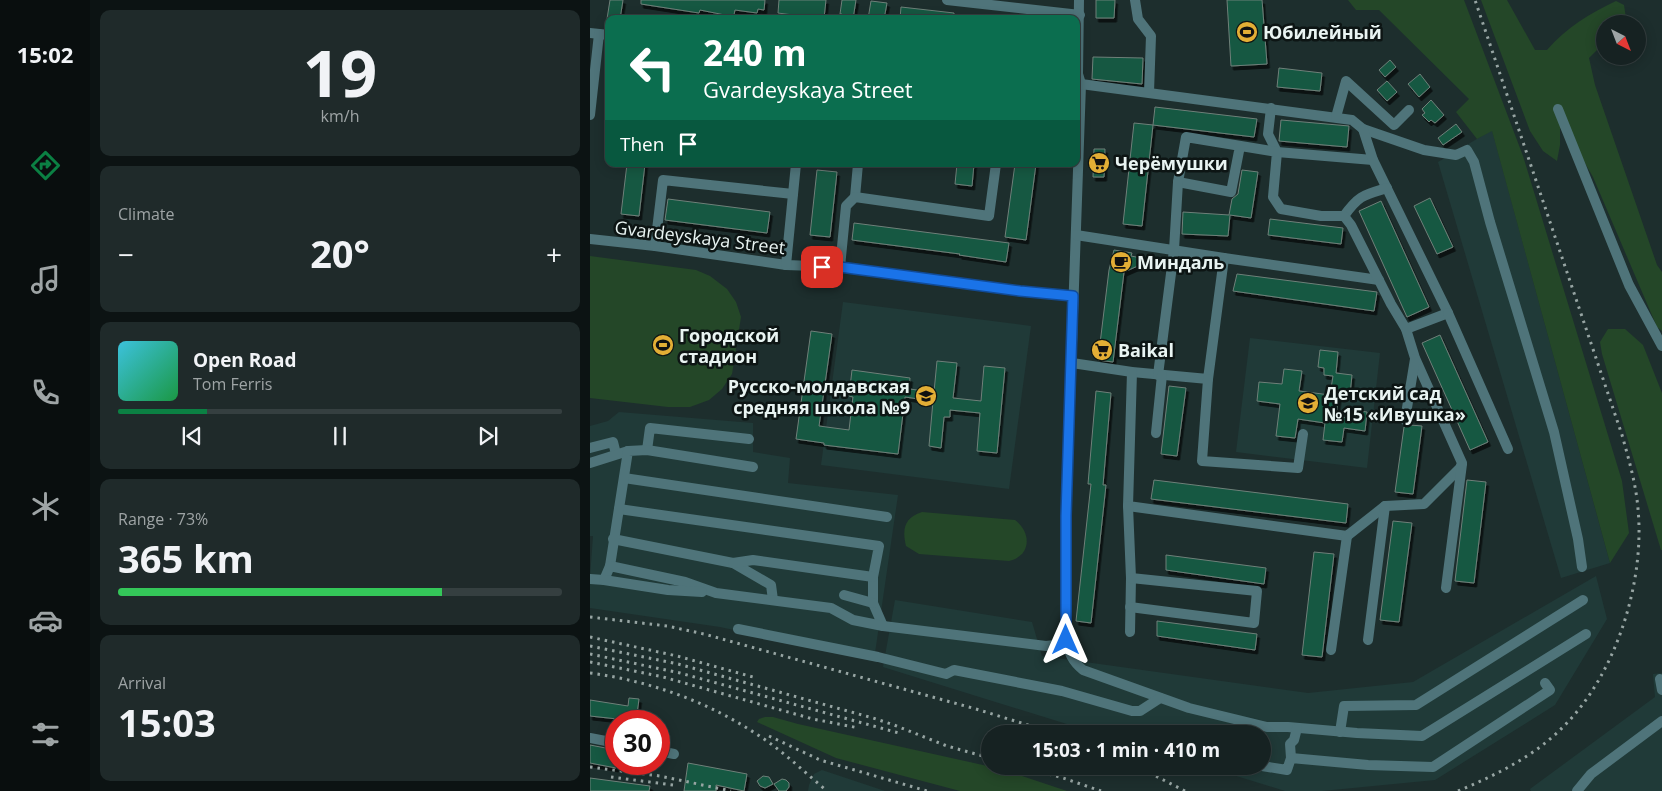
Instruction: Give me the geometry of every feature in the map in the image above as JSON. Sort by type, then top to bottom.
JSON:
[{"type":"street","points":[[947,0],[1080,15],[1079,0]]},
{"type":"street","points":[[1135,0],[1138,19],[1151,36],[1149,92]]},
{"type":"street","points":[[590,115],[599,34]]},
{"type":"street","points":[[1080,77],[1173,97],[1352,120],[1363,129],[1424,150],[1456,155],[1467,150],[1474,162],[1490,222],[1554,432],[1578,539],[1582,567]]},
{"type":"street","points":[[1336,117],[1346,81],[1394,125],[1409,110]]},
{"type":"street","points":[[1270,108],[1268,134],[1277,152],[1273,197],[1281,210],[1321,216],[1344,216]]},
{"type":"street","points":[[1558,109],[1629,285],[1662,346]]},
{"type":"street","points":[[1363,129],[1373,160],[1448,314],[1508,449]]},
{"type":"street","points":[[1156,433],[1160,375],[1174,250],[1178,182],[1186,137],[1277,152],[1373,160]]},
{"type":"street","points":[[1178,182],[1231,192],[1240,146]]},
{"type":"street","points":[[786,265],[796,167]]},
{"type":"street","points":[[840,267],[846,206],[855,197],[858,167]]},
{"type":"street","points":[[855,197],[989,216],[996,167]]},
{"type":"street","points":[[1077,167],[1066,516],[1066,640],[1072,659],[1083,670],[1189,708],[1267,727],[1422,736],[1586,634]]},
{"type":"street","points":[[655,246],[663,180],[793,194]]},
{"type":"street","points":[[1344,216],[1354,202],[1362,195],[1387,188]]},
{"type":"street","points":[[1344,216],[1351,225],[1406,329],[1415,358],[1462,463],[1446,588]]},
{"type":"street","points":[[1076,236],[1379,280]]},
{"type":"street","name":"Gvardeyskaya Street","points":[[590,239],[655,246],[786,265],[840,267],[1001,289],[1073,296]]},
{"type":"street","points":[[1224,258],[1208,379],[1202,461],[1298,468],[1302,434]]},
{"type":"street","points":[[1406,329],[1448,314]]},
{"type":"street","points":[[1405,420],[1415,358]]},
{"type":"street","points":[[1072,363],[1132,372],[1208,379]]},
{"type":"street","points":[[1130,632],[1131,578],[1128,506],[1132,372]]},
{"type":"street","points":[[647,450],[650,428],[749,439]]},
{"type":"street","points":[[590,448],[613,442],[616,454]]},
{"type":"street","points":[[590,463],[628,451],[647,450],[753,467]]},
{"type":"street","points":[[604,580],[610,566],[628,451]]},
{"type":"street","points":[[1331,650],[1347,536],[1385,506],[1424,504],[1460,468],[1462,463]]},
{"type":"street","points":[[624,478],[887,517]]},
{"type":"street","points":[[1128,506],[1347,536]]},
{"type":"street","points":[[1368,640],[1385,506]]},
{"type":"street","points":[[619,509],[879,546],[873,577],[873,602],[883,626]]},
{"type":"street","points":[[614,539],[733,563],[771,585],[773,600]]},
{"type":"street","points":[[733,563],[753,560],[873,577]]},
{"type":"street","points":[[610,566],[685,582],[716,593]]},
{"type":"street","points":[[1130,607],[1254,623],[1257,590],[1131,578]]},
{"type":"street","points":[[590,579],[668,590],[716,593],[832,608],[853,620],[883,626],[1046,646],[1055,645],[1066,640]]},
{"type":"street","points":[[844,595],[873,602]]},
{"type":"street","points":[[1340,732],[1344,706],[1416,705],[1583,600]]},
{"type":"street","points":[[738,628],[878,657],[946,674],[954,670],[1043,687],[1132,711],[1148,707],[1160,698]]},
{"type":"street","points":[[1291,758],[1368,765],[1433,767],[1550,690],[1545,683]]},
{"type":"street","points":[[1577,791],[1591,774],[1662,721]]},
{"type":"street","points":[[1271,767],[1287,770],[1291,758],[1290,744],[1294,740],[1297,728]]},
{"type":"street","points":[[590,738],[605,741]]},
{"type":"street","points":[[670,753],[674,754]]},
{"type":"shaded area","points":[[1492,130],[1610,563],[1561,578],[1438,162]]},
{"type":"shaded area","name":"Русско-молдавская средняя школа №9","points":[[843,302],[1031,326],[1009,489],[821,465]]},
{"type":"shaded area","name":"Детский сад №15 «Ивушка»","points":[[1250,338],[1380,353],[1367,468],[1236,452]]},
{"type":"shaded area","points":[[619,412],[753,423],[753,452],[790,458],[788,483],[898,495],[874,660],[720,627],[590,608],[593,536],[590,536],[590,426],[608,421]]},
{"type":"shaded area","points":[[1596,576],[1607,619],[1555,705],[1435,780],[1322,791],[1285,791],[1233,775],[1271,775],[1271,725],[1070,725],[883,667],[895,600],[1032,622],[1042,656],[1308,693],[1413,682]]},
{"type":"shaded area","points":[[1662,673],[1662,791],[1531,791],[1530,789],[1655,697],[1653,674]]},
{"type":"shaded area","points":[[822,770],[885,791],[808,791],[814,774]]},
{"type":"green space","points":[[1348,0],[1464,0],[1523,156],[1622,481],[1629,533],[1610,563],[1492,131],[1477,139],[1456,112],[1469,99],[1379,10],[1356,10]]},
{"type":"green space","points":[[1481,0],[1507,0],[1535,50],[1547,50],[1570,28],[1606,6],[1616,1],[1624,5],[1626,15],[1596,15],[1596,51],[1589,58],[1595,85],[1657,265],[1662,272],[1662,331],[1657,327],[1593,177],[1563,125],[1560,129],[1557,161],[1543,151],[1530,131]]},
{"type":"green space","name":"Городской стадион","points":[[590,256],[696,270],[710,276],[727,289],[736,302],[741,317],[732,374],[722,389],[709,400],[690,407],[668,407],[590,398]]},
{"type":"green space","points":[[1608,329],[1625,329],[1643,345],[1662,393],[1662,550],[1602,354],[1600,342]]},
{"type":"green space","points":[[922,512],[1015,520],[1024,531],[1027,544],[1022,554],[1009,561],[919,554],[906,546],[904,534],[906,525],[911,517]]},
{"type":"green space","points":[[773,717],[981,765],[981,775],[1019,775],[1067,791],[960,791],[836,758],[757,722],[759,719]]},
{"type":"building","points":[[610,0],[623,0],[621,15],[608,15]]},
{"type":"building","points":[[641,0],[765,0],[764,10],[758,9],[757,13],[735,10],[734,15],[700,10],[699,13],[641,4]]},
{"type":"building","points":[[779,0],[826,0],[824,15],[778,13]]},
{"type":"building","points":[[842,0],[856,0],[854,15],[840,14]]},
{"type":"building","points":[[1096,0],[1115,0],[1114,18],[1096,18]]},
{"type":"building","name":"Юбилейный","points":[[1227,0],[1262,0],[1267,64],[1231,66]]},
{"type":"building","points":[[871,1],[887,3],[885,15],[869,15]]},
{"type":"building","points":[[901,7],[954,13],[954,15],[900,15]]},
{"type":"building","points":[[1093,57],[1143,58],[1142,84],[1092,79]]},
{"type":"building","points":[[1390,60],[1396,67],[1385,77],[1379,70]]},
{"type":"building","points":[[1279,68],[1322,73],[1320,91],[1277,87]]},
{"type":"building","points":[[1420,74],[1430,87],[1419,97],[1408,84]]},
{"type":"building","points":[[1387,81],[1397,92],[1387,101],[1377,90]]},
{"type":"building","points":[[1431,100],[1444,115],[1435,123],[1431,120],[1429,122],[1422,115],[1425,113],[1422,109]]},
{"type":"building","points":[[1155,107],[1257,119],[1254,137],[1153,125]]},
{"type":"building","points":[[1281,120],[1349,126],[1347,147],[1279,141]]},
{"type":"building","points":[[1134,123],[1153,125],[1142,226],[1123,224]]},
{"type":"building","points":[[1456,124],[1462,132],[1443,145],[1438,138]]},
{"type":"building","name":"Черёмушки","points":[[1094,149],[1105,149],[1104,177],[1093,177]]},
{"type":"building","points":[[627,167],[645,167],[639,216],[621,214]]},
{"type":"building","points":[[957,167],[974,167],[972,186],[955,184]]},
{"type":"building","points":[[1015,167],[1036,167],[1026,240],[1005,237]]},
{"type":"building","points":[[817,170],[837,172],[830,237],[810,235]]},
{"type":"building","points":[[1242,170],[1258,172],[1251,218],[1230,215],[1228,236],[1182,234],[1183,212],[1229,215],[1232,199],[1238,194]]},
{"type":"building","points":[[1430,198],[1453,247],[1437,254],[1414,206]]},
{"type":"building","points":[[668,199],[770,212],[767,233],[665,220]]},
{"type":"building","points":[[1381,201],[1429,307],[1407,317],[1359,211]]},
{"type":"building","points":[[1270,219],[1343,228],[1341,244],[1268,235]]},
{"type":"building","points":[[854,223],[1009,243],[1006,262],[852,240]]},
{"type":"building","points":[[1114,250],[1132,253],[1131,256],[1141,258],[1140,265],[1124,272],[1113,362],[1098,360],[1109,270]]},
{"type":"building","points":[[1237,274],[1377,292],[1374,311],[1233,291]]},
{"type":"building","points":[[811,331],[832,334],[819,426],[849,430],[853,397],[849,396],[852,370],[910,378],[909,389],[934,392],[937,361],[957,363],[953,398],[981,401],[984,366],[1005,368],[997,453],[977,451],[980,413],[950,410],[950,417],[944,417],[941,448],[929,446],[933,401],[905,397],[898,454],[824,445],[824,443],[796,439]]},
{"type":"building","points":[[1440,335],[1488,442],[1470,450],[1422,343]]},
{"type":"building","points":[[1320,350],[1338,352],[1336,373],[1352,375],[1350,394],[1339,393],[1336,417],[1350,418],[1351,410],[1367,412],[1365,431],[1344,428],[1342,442],[1323,440],[1325,423],[1298,419],[1295,438],[1276,436],[1280,404],[1257,401],[1259,382],[1282,384],[1284,369],[1302,371],[1299,391],[1330,395],[1333,376],[1324,375],[1324,368],[1318,367]]},
{"type":"building","points":[[1169,386],[1186,388],[1177,456],[1161,454]]},
{"type":"building","points":[[1096,391],[1111,393],[1103,485],[1106,485],[1091,623],[1076,621],[1091,484],[1088,484]]},
{"type":"building","points":[[1410,425],[1422,426],[1413,494],[1395,492],[1404,427]]},
{"type":"building","points":[[1154,480],[1348,504],[1346,523],[1151,499]]},
{"type":"building","points":[[1467,480],[1486,482],[1474,583],[1455,581]]},
{"type":"building","points":[[1393,521],[1412,523],[1399,622],[1380,620]]},
{"type":"building","points":[[1314,552],[1334,554],[1322,657],[1302,655]]},
{"type":"building","points":[[1166,555],[1266,568],[1264,584],[1166,570]]},
{"type":"building","points":[[1157,621],[1257,634],[1255,650],[1157,636]]},
{"type":"building","points":[[629,698],[639,699],[638,710],[605,710],[605,718],[590,716],[590,700],[628,706]]},
{"type":"building","points":[[590,745],[605,748],[605,766],[590,763]]},
{"type":"building","points":[[688,763],[747,774],[744,791],[716,785],[716,791],[684,791]]},
{"type":"building","points":[[763,776],[769,777],[773,784],[765,788],[760,786],[757,781]]},
{"type":"building","points":[[590,778],[650,786],[649,791],[590,791]]},
{"type":"building","points":[[782,779],[789,783],[786,791],[779,791],[774,784]]},
{"type":"railway","points":[[1458,791],[1501,771],[1541,747],[1564,726],[1582,705],[1612,654],[1623,625],[1637,566],[1639,537],[1636,490],[1622,435],[1475,0]]},
{"type":"railway","points":[[590,617],[667,626],[704,634],[1028,725]]},
{"type":"railway","points":[[590,637],[677,656],[753,677]]},
{"type":"railway","points":[[590,646],[678,664],[873,718],[947,746],[981,755]]},
{"type":"railway","points":[[590,654],[680,673],[899,733]]},
{"type":"railway","points":[[590,662],[663,677],[813,719],[859,728]]},
{"type":"railway","points":[[590,673],[639,682],[685,697],[707,707],[750,730],[771,744],[827,791]]},
{"type":"railway","points":[[769,736],[820,760],[927,791]]},
{"type":"railway","points":[[590,767],[660,776],[731,791]]},
{"type":"railway","points":[[1052,775],[1101,791]]},
{"type":"railway","points":[[1154,775],[1185,791]]},
{"type":"railway","points":[[611,777],[673,785]]},
{"type":"place","name":"Юбилейный","points":[[1247,32]]},
{"type":"place","name":"Черёмушки","points":[[1099,163]]},
{"type":"place","name":"Миндаль","points":[[1121,262]]},
{"type":"place","name":"Городской стадион","points":[[663,345]]},
{"type":"place","name":"Baikal","points":[[1102,350]]},
{"type":"place","name":"Русско-молдавская средняя школа №9","points":[[926,396]]},
{"type":"place","name":"Детский сад №15 «Ивушка»","points":[[1308,403]]},
{"type":"route","points":[[822,267],[840,267],[873,273],[1073,296],[1066,516],[1066,640]]}]
